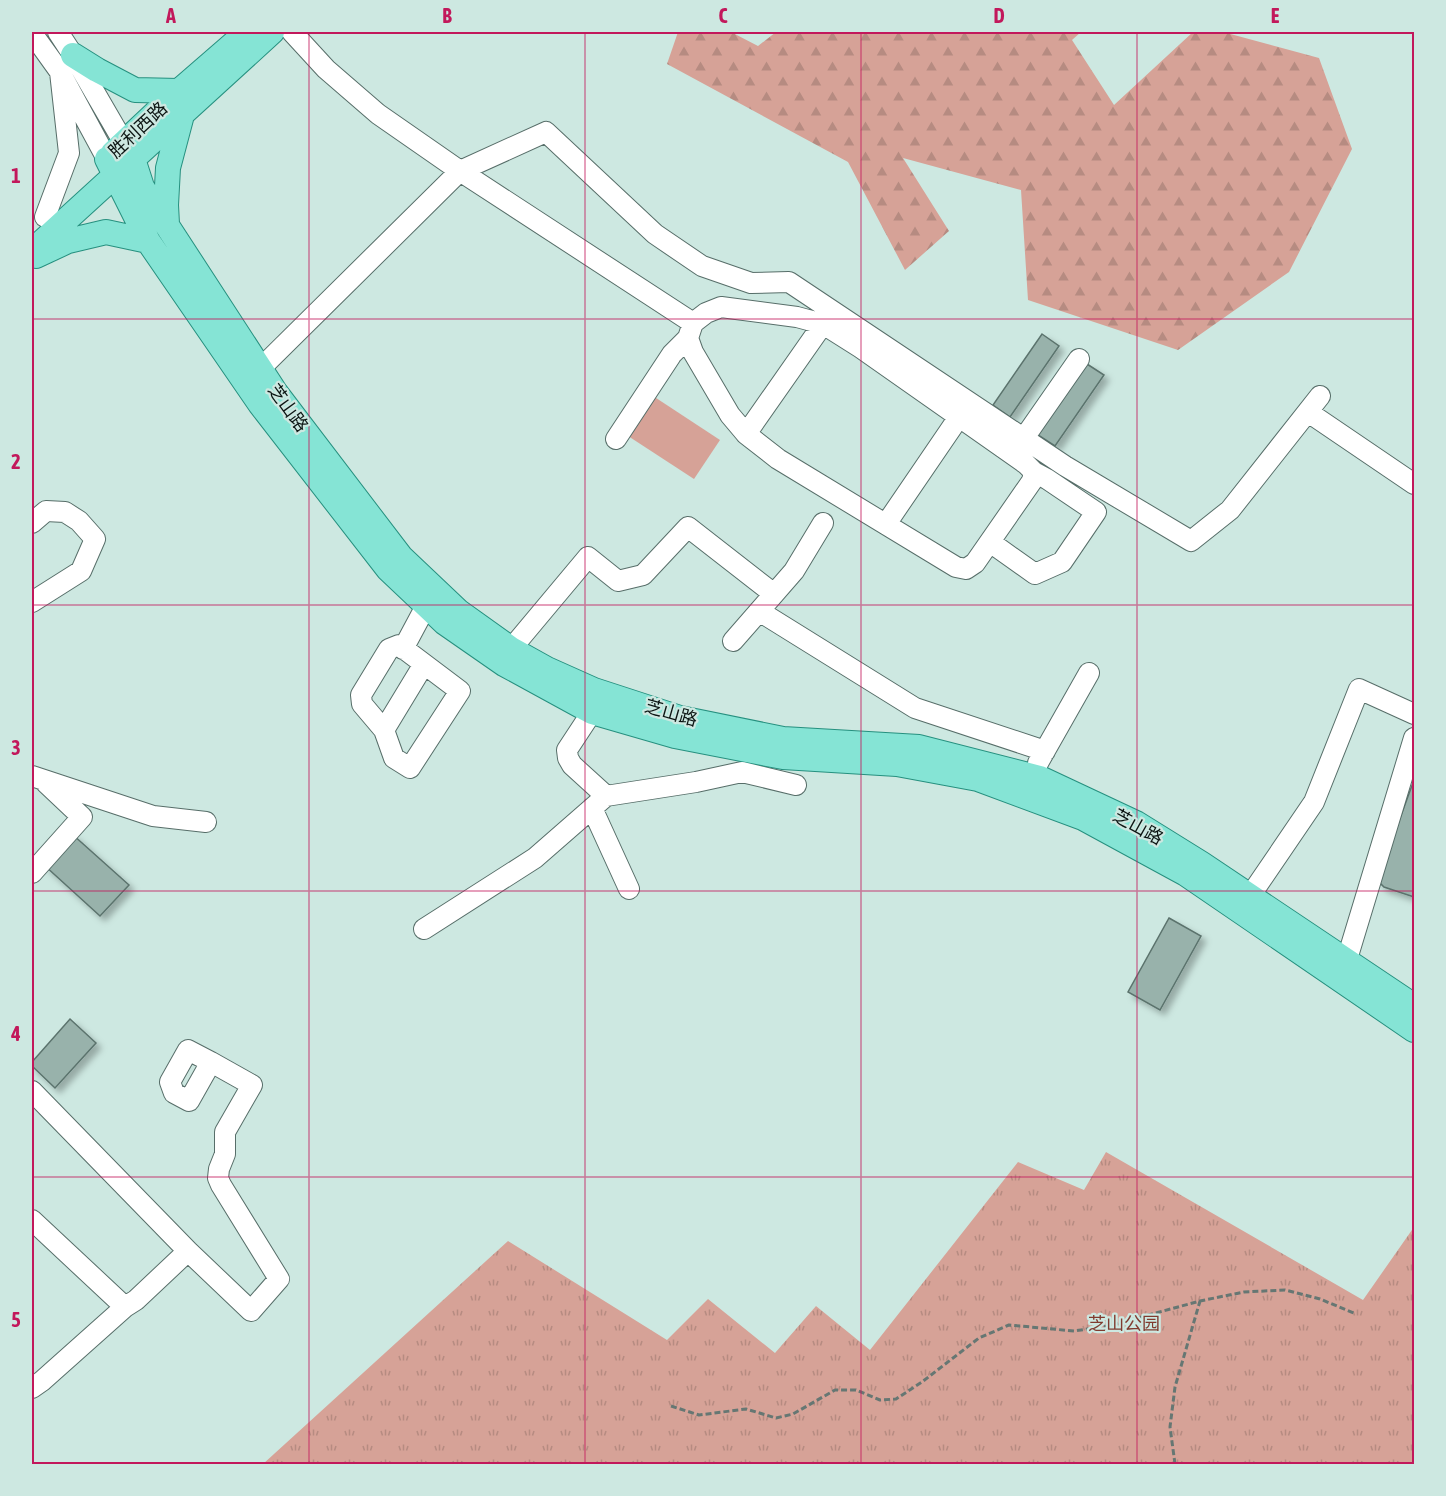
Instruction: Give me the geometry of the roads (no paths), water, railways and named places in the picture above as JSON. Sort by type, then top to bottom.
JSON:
[{"type":"main road","name":"胜利西路","points":[[38,223],[120,159],[180,103],[247,32]]},
{"type":"main road","points":[[167,224],[168,168],[180,103],[272,32]]},
{"type":"main road","points":[[67,63],[97,70],[135,90],[180,103]]},
{"type":"main road","points":[[32,250],[120,159],[148,241],[260,404],[388,569],[445,623],[504,664],[592,712],[675,736],[783,757],[897,764],[978,779],[1083,818],[1186,874],[1414,1030]]},
{"type":"main road","name":"芝山路","points":[[120,159],[167,224],[276,393],[401,557],[458,611],[511,649],[547,669],[594,690],[680,718],[783,738],[919,747],[1040,777],[1136,823],[1347,959],[1414,1006]]},
{"type":"main road","points":[[32,258],[68,241],[106,232],[148,241]]},
{"type":"street","points":[[58,32],[67,63],[120,159]]},
{"type":"street","points":[[292,32],[326,69],[378,114],[691,330]]},
{"type":"street","points":[[32,33],[67,63],[69,153],[38,223]]},
{"type":"street","points":[[260,369],[460,171],[546,132],[655,234],[702,266],[751,283],[789,282],[1065,466],[1191,542],[1230,510],[1320,396]]},
{"type":"street","points":[[616,439],[672,354],[706,313],[721,307],[797,317],[823,324],[861,348],[1026,464],[1034,472],[1096,512],[1062,562],[1035,574],[990,542]]},
{"type":"street","points":[[746,434],[823,324]]},
{"type":"street","points":[[691,330],[693,352],[730,414],[746,434],[778,459],[956,567],[966,570],[975,563],[1032,481],[1034,472]]},
{"type":"street","points":[[1024,438],[1079,359]]},
{"type":"street","points":[[1308,412],[1414,483]]},
{"type":"street","points":[[886,524],[959,417]]},
{"type":"street","points":[[32,523],[46,512],[65,512],[79,521],[95,539],[81,571],[32,602]]},
{"type":"street","points":[[733,641],[794,572],[823,523]]},
{"type":"street","points":[[511,649],[588,557],[618,580],[643,575],[688,527],[774,594]]},
{"type":"street","points":[[403,649],[426,606]]},
{"type":"street","points":[[759,611],[915,708],[1044,751]]},
{"type":"street","points":[[399,645],[403,649],[460,691],[410,768],[394,758],[384,730],[362,704],[361,695],[389,649],[399,645]]},
{"type":"street","points":[[384,730],[424,664]]},
{"type":"street","points":[[1030,775],[1089,673]]},
{"type":"street","points":[[1250,896],[1314,802],[1359,689],[1414,714]]},
{"type":"street","points":[[592,712],[567,750],[568,758],[599,802],[629,889]]},
{"type":"street","points":[[1347,959],[1414,738]]},
{"type":"street","points":[[424,929],[535,858],[599,802],[742,772],[796,784]]},
{"type":"street","points":[[37,778],[153,816],[206,822]]},
{"type":"street","points":[[32,873],[82,817],[37,778]]},
{"type":"street","points":[[32,1091],[188,1251],[251,1311],[279,1279],[220,1185],[218,1178],[225,1154],[225,1132],[252,1085],[211,1062]]},
{"type":"street","points":[[32,1220],[125,1307]]},
{"type":"street","points":[[32,1388],[136,1300],[188,1251]]},
{"type":"park label","name":"芝山公园","points":[[1124,1324]]}]
